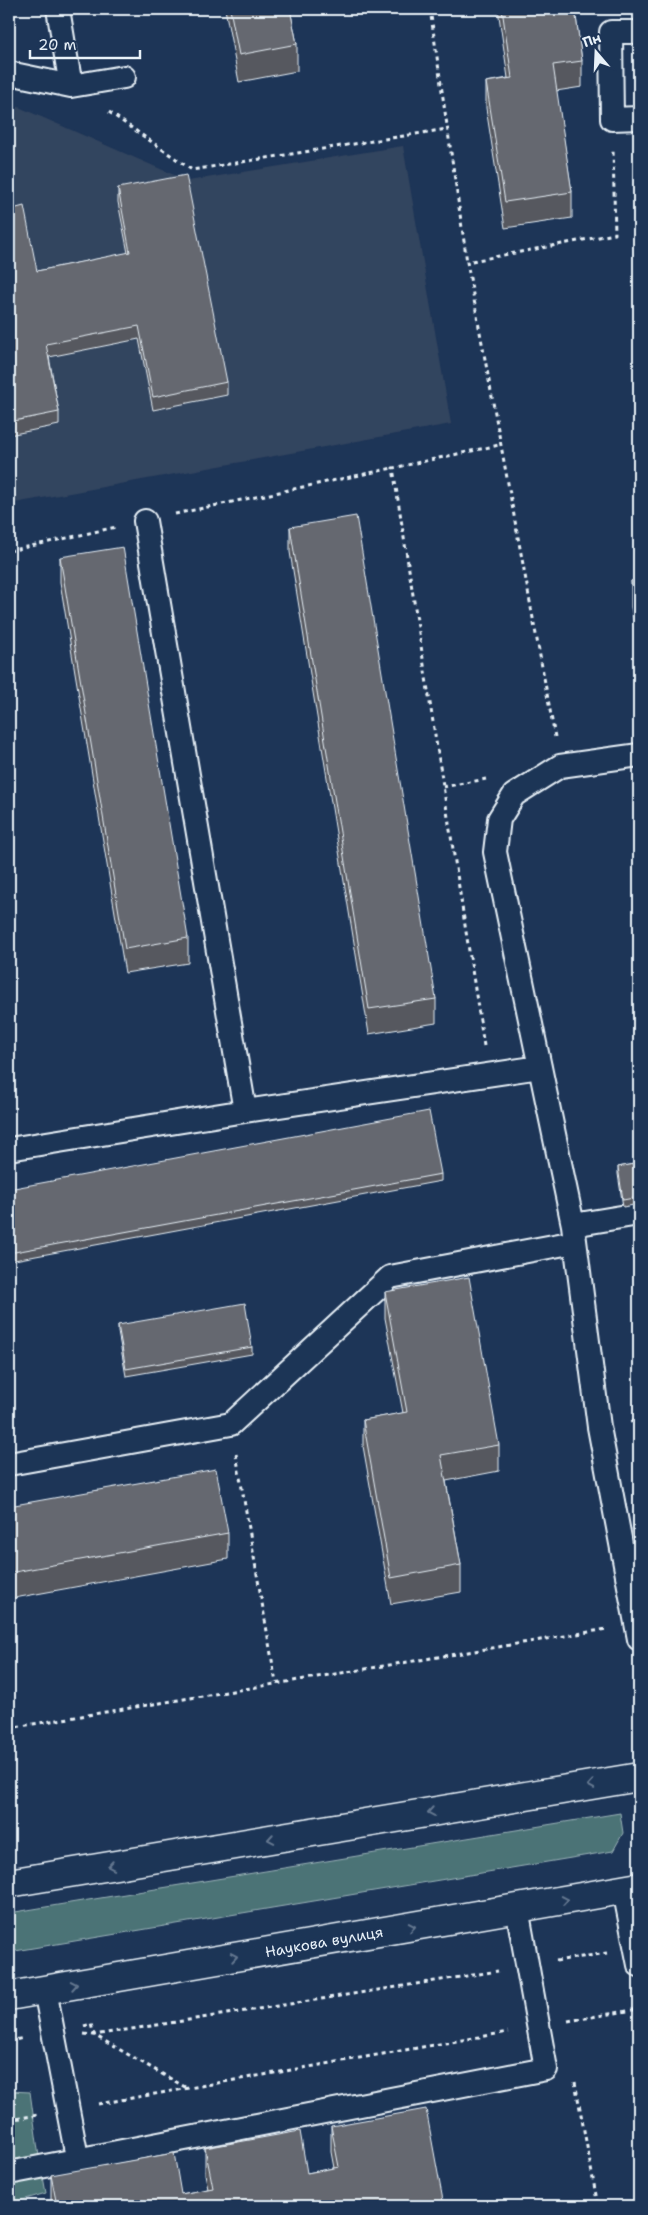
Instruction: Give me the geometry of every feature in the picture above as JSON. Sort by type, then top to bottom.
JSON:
[{"type":"main road","points":[[9,1883],[639,1776]]},
{"type":"main road","name":"Наукова вулиця","points":[[9,1996],[631,1889]]},
{"type":"lane","points":[[58,9],[71,86]]},
{"type":"lane","points":[[639,32],[611,32],[612,119],[639,118]]},
{"type":"lane","points":[[9,73],[71,86],[124,77]]},
{"type":"lane","points":[[146,520],[244,1111]]},
{"type":"lane","points":[[637,1632],[599,1427],[574,1234],[495,852],[499,819],[514,795],[560,766],[639,755]]},
{"type":"lane","points":[[9,1149],[488,1073],[540,1067]]},
{"type":"lane","points":[[9,1464],[231,1424],[390,1277],[574,1234],[639,1214]]},
{"type":"lane","points":[[631,1889],[638,1957]]},
{"type":"lane","points":[[9,2173],[546,2069],[517,1908]]},
{"type":"lane","points":[[45,1990],[84,2195]]},
{"type":"path","points":[[430,9],[467,262],[499,445],[560,766]]},
{"type":"path","points":[[71,86],[192,170],[447,129]]},
{"type":"path","points":[[467,262],[615,234],[612,119]]},
{"type":"path","points":[[9,550],[499,445]]},
{"type":"path","points":[[393,468],[488,1073]]},
{"type":"path","points":[[231,1424],[276,1682]]},
{"type":"path","points":[[9,1728],[276,1682],[637,1632]]},
{"type":"path","points":[[53,2032],[94,2035],[528,1966],[638,1957]]},
{"type":"path","points":[[9,2120],[186,2087],[639,2009]]},
{"type":"path","points":[[91,2024],[94,2035],[186,2087]]},
{"type":"path","points":[[574,2080],[598,2206]]},
{"type":"shaded area","points":[[14,105],[188,181],[403,146],[451,424],[9,504],[9,106]]},
{"type":"green space","points":[[620,1813],[623,1833],[613,1851],[9,1952],[9,1913]]},
{"type":"green space","points":[[9,2091],[30,2092],[46,2193],[9,2204]]},
{"type":"building","points":[[230,9],[290,9],[297,44],[239,55]]},
{"type":"building","points":[[502,9],[575,9],[582,61],[553,65],[572,192],[505,202],[486,82],[512,78]]},
{"type":"building","points":[[186,175],[227,382],[153,397],[139,326],[46,344],[59,412],[9,422],[9,210],[24,206],[37,271],[130,252],[118,188]]},
{"type":"building","points":[[356,516],[436,999],[369,1009],[290,527]]},
{"type":"building","points":[[123,547],[188,938],[125,949],[60,557]]},
{"type":"building","points":[[639,579],[639,627],[631,581]]},
{"type":"building","points":[[429,1111],[441,1174],[9,1253],[9,1189]]},
{"type":"building","points":[[639,1163],[639,1197],[623,1200],[618,1167]]},
{"type":"building","points":[[469,1277],[499,1445],[441,1455],[461,1565],[391,1578],[363,1420],[407,1412],[385,1292]]},
{"type":"building","points":[[245,1303],[252,1347],[126,1369],[118,1325]]},
{"type":"building","points":[[216,1469],[228,1533],[9,1573],[9,1506]]},
{"type":"building","points":[[426,2109],[444,2206],[57,2206],[51,2175],[174,2153],[181,2194],[213,2188],[205,2148],[300,2131],[307,2173],[339,2167],[331,2126]]}]
